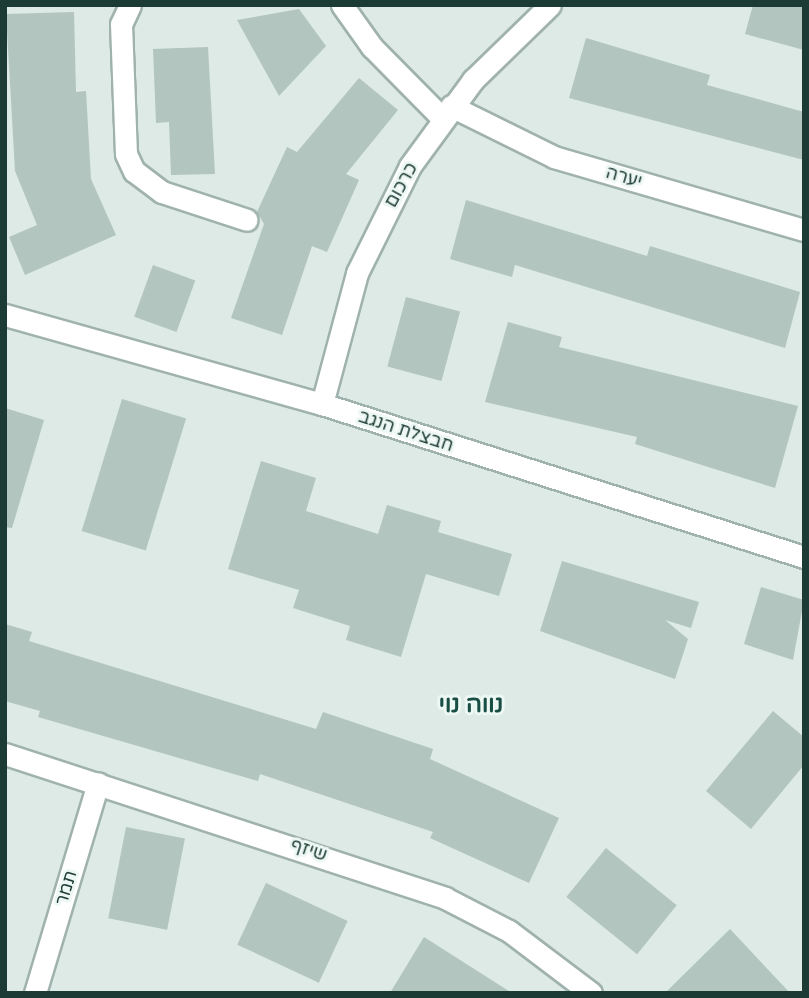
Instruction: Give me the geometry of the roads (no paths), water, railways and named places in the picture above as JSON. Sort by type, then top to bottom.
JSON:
[{"type":"street","points":[[130,5],[121,24],[125,154],[134,171],[162,192],[247,220]]},
{"type":"street","name":"יערה","points":[[342,5],[372,47],[447,113],[554,157],[804,230]]},
{"type":"street","name":"כרכום","points":[[322,404],[357,273],[410,166],[447,113],[551,5]]},
{"type":"street","name":"חבצלת הנגב","points":[[5,315],[322,404],[804,557]]},
{"type":"street","name":"שיזף","points":[[5,754],[445,898],[509,931],[591,993]]},
{"type":"street","name":"תמר","points":[[35,993],[98,783]]},
{"type":"district","name":"נווה נוי","points":[[471,705]]}]
